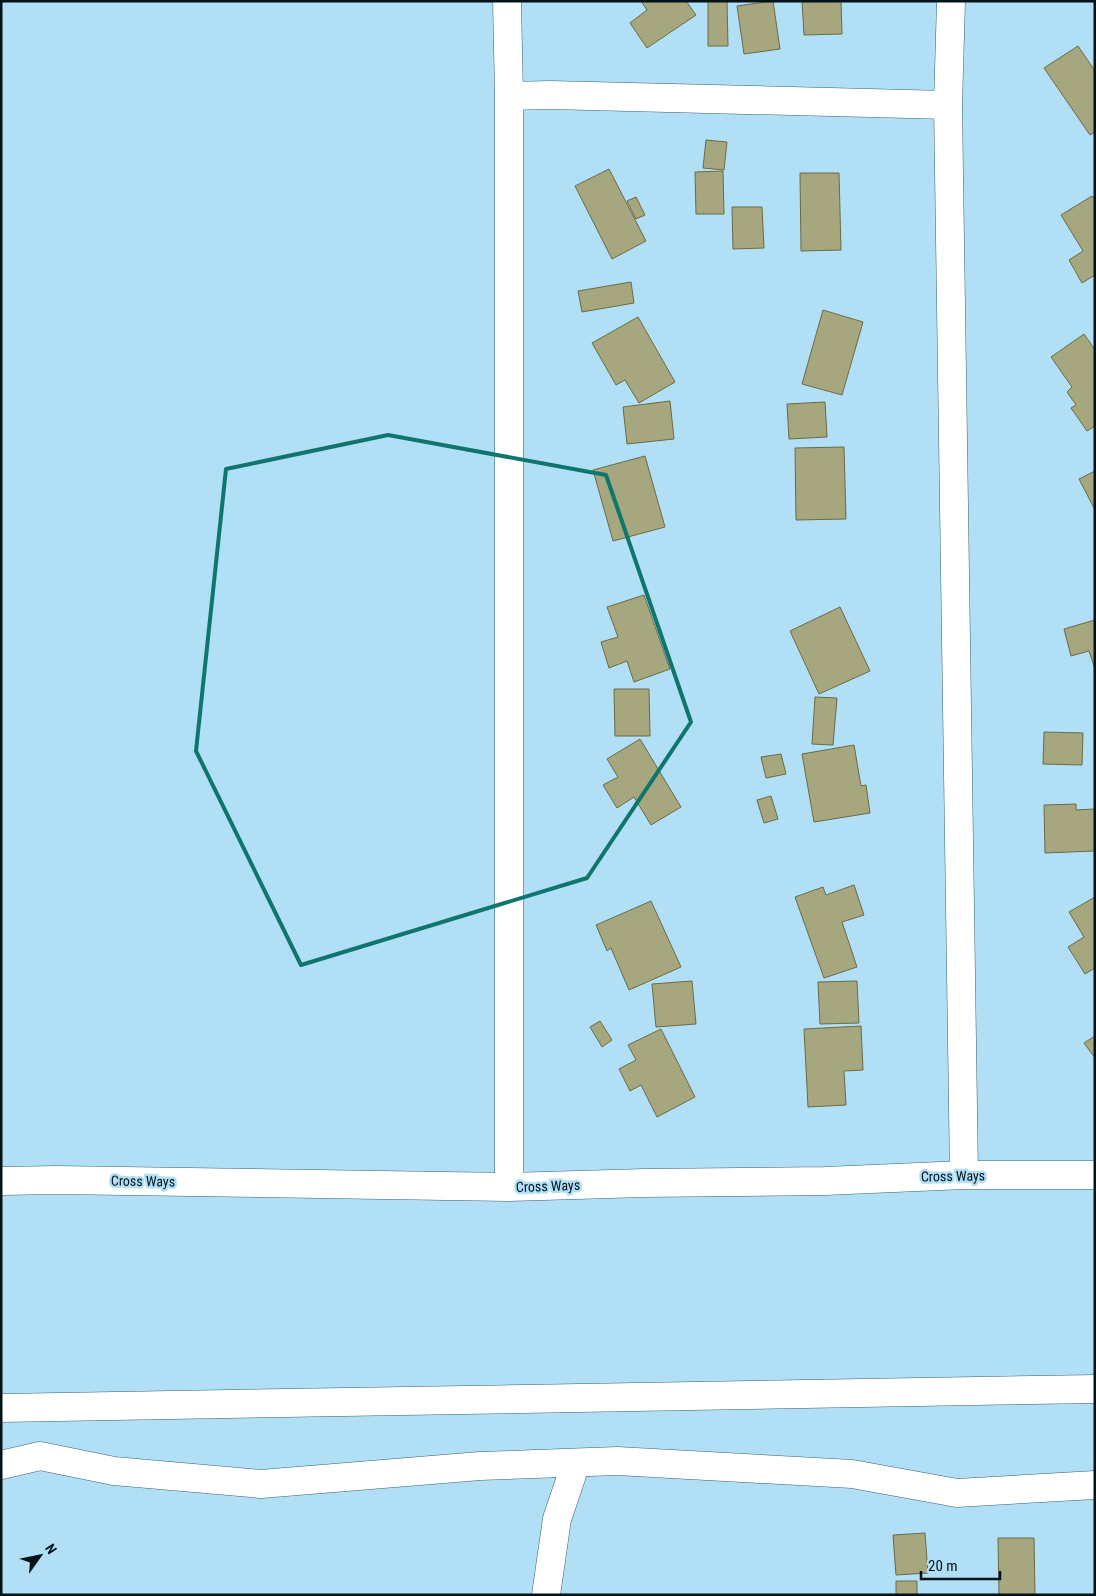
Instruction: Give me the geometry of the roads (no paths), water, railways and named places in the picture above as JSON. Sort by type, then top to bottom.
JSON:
[{"type":"main road","points":[[507,1],[510,96],[509,1188]]},
{"type":"main road","points":[[951,1],[948,105],[964,1175]]},
{"type":"main road","points":[[510,96],[550,95],[948,105]]},
{"type":"main road","name":"Cross Ways","points":[[1,1181],[57,1180],[509,1188],[644,1183],[825,1181],[964,1175],[1095,1175]]},
{"type":"main road","points":[[1,1408],[1095,1389]]},
{"type":"main road","points":[[1,1465],[40,1456],[114,1471],[261,1484],[480,1466],[617,1461],[852,1474],[957,1493],[1095,1485]]},
{"type":"main road","points":[[546,1595],[557,1519],[576,1463]]}]
